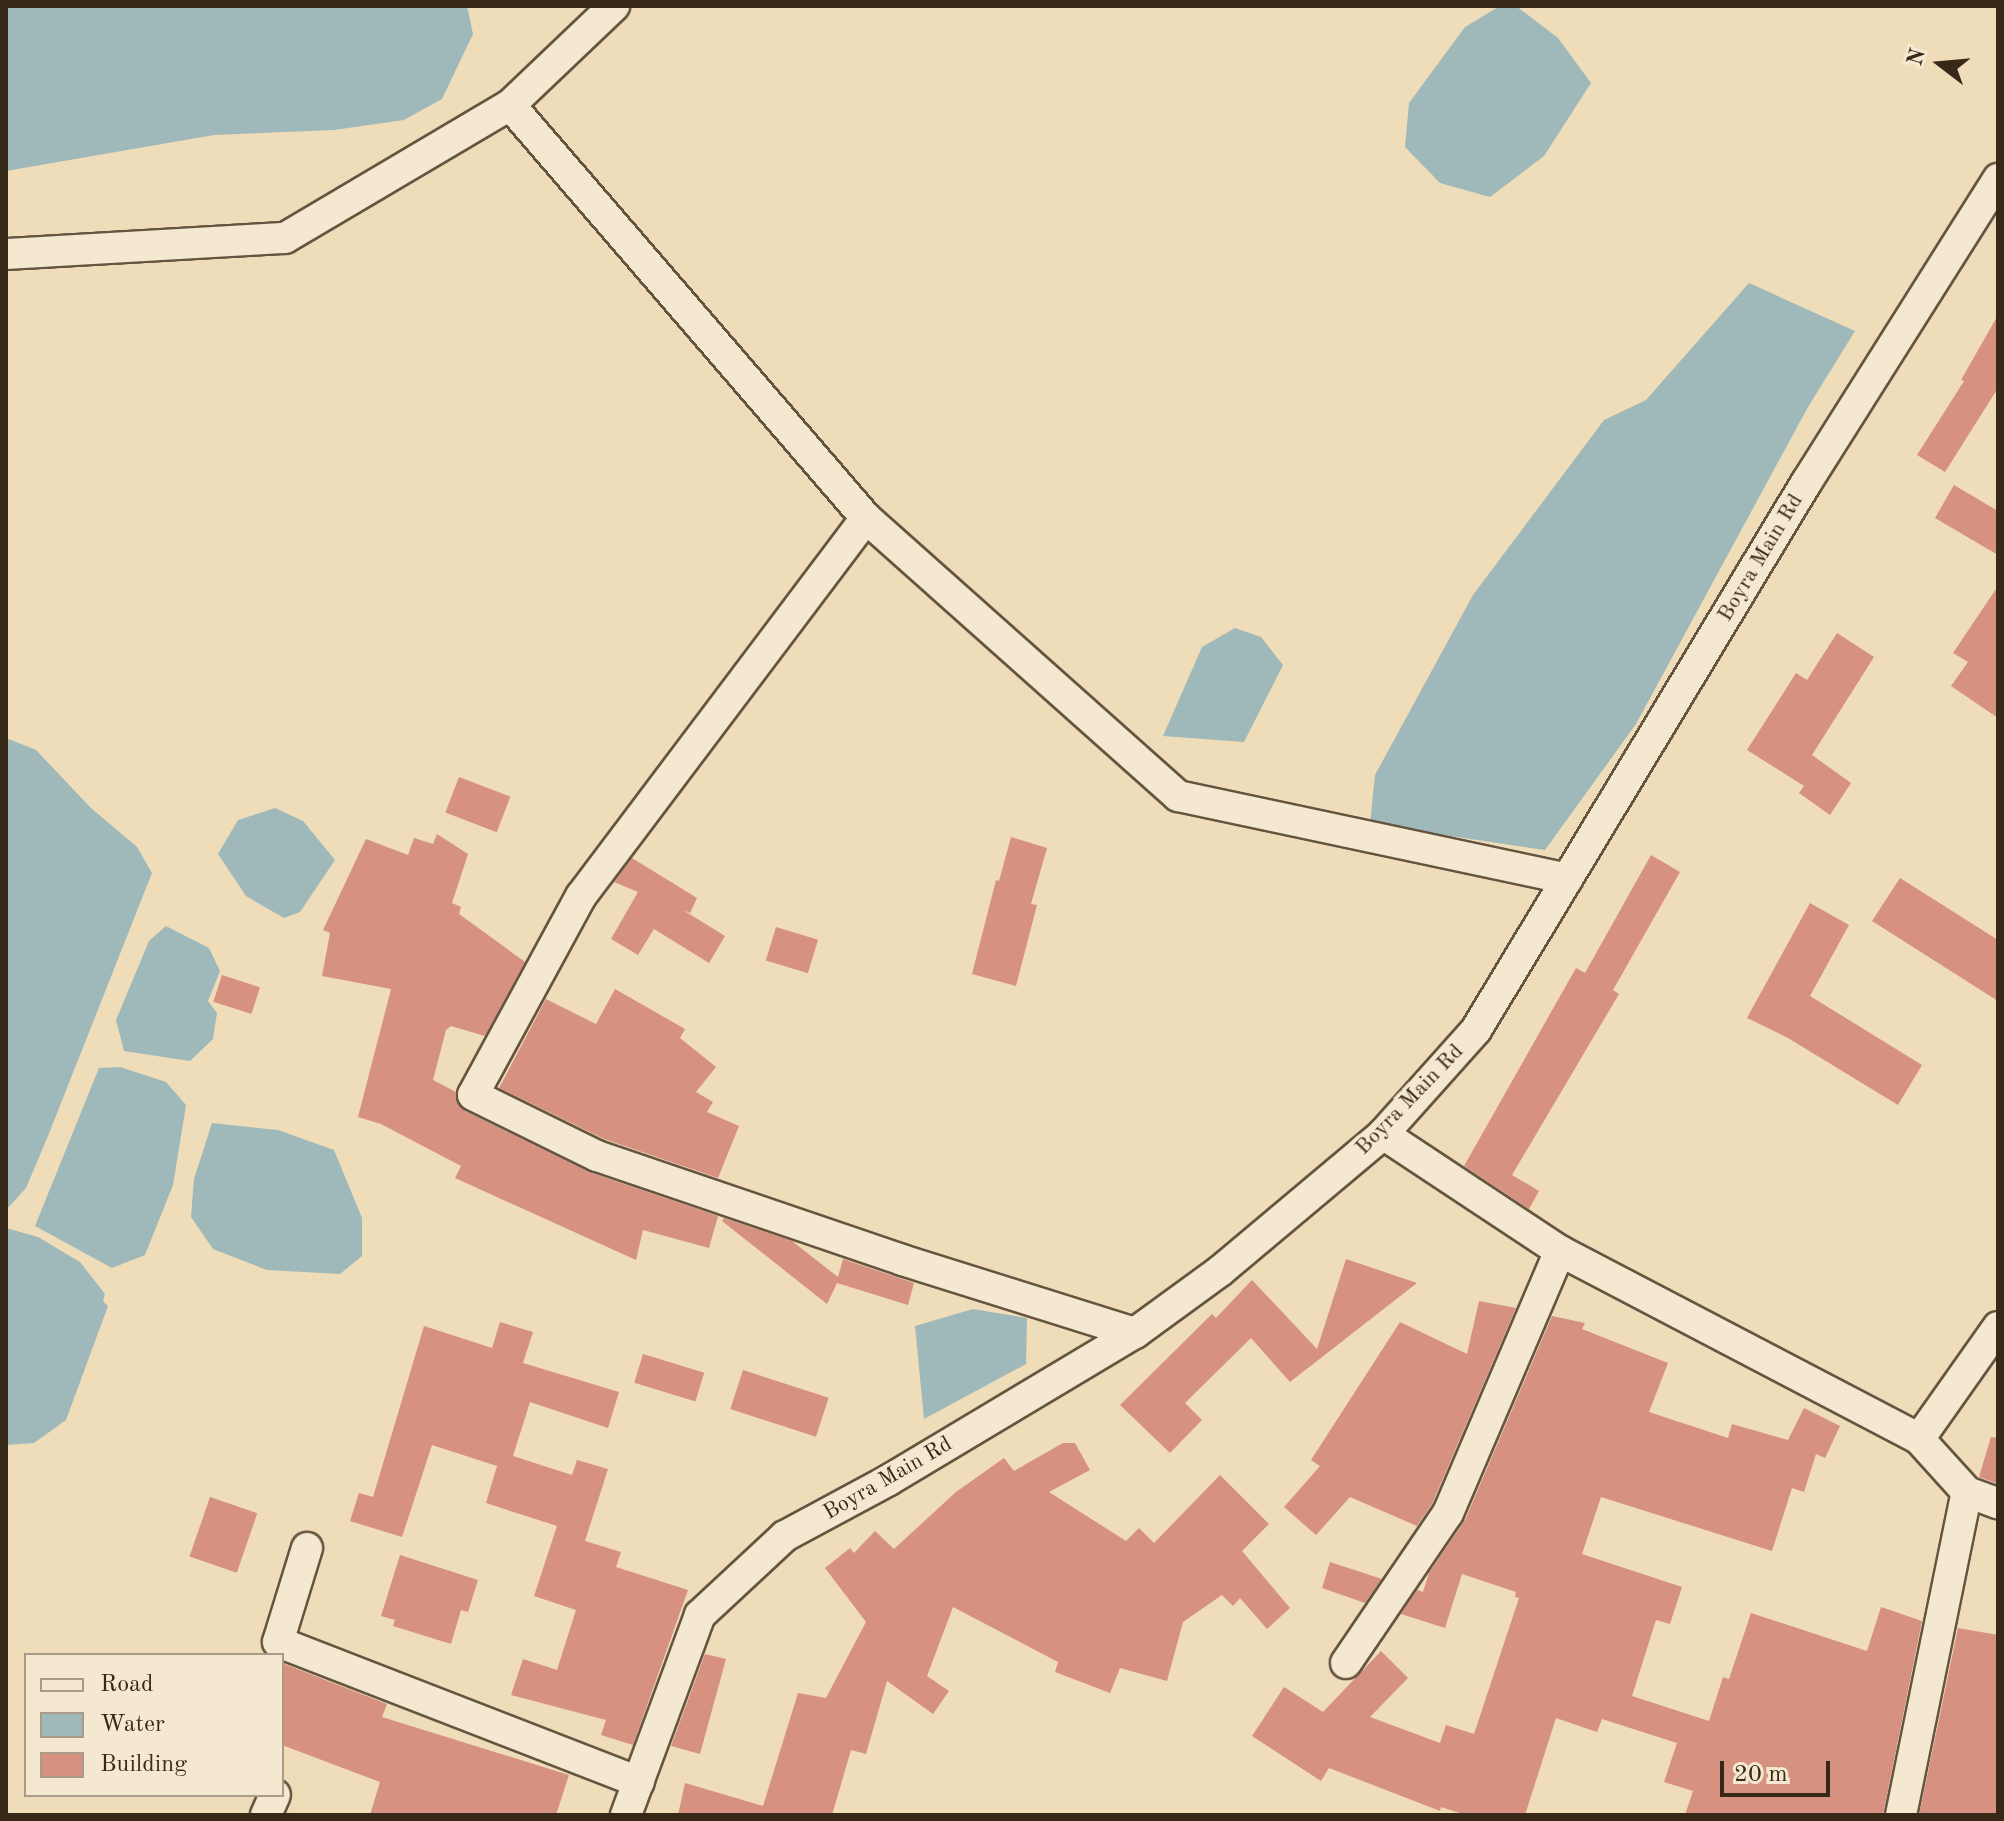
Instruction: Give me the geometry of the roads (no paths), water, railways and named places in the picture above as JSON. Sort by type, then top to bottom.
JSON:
[{"type":"street","points":[[6,254],[285,238],[510,105],[614,6]]},
{"type":"street","points":[[510,105],[866,518],[1178,796],[1567,879]]},
{"type":"street","name":"Boyra Main Rd","points":[[626,1815],[700,1615],[785,1536],[889,1480],[1135,1333],[1220,1271],[1383,1134],[1476,1030],[1806,483],[1998,179]]},
{"type":"street","points":[[866,518],[581,896],[473,1095],[597,1156],[902,1260],[1135,1333]]},
{"type":"street","points":[[1383,1134],[1560,1251],[1919,1439],[1967,1492],[1998,1503]]},
{"type":"street","points":[[1346,1663],[1448,1513],[1560,1251]]},
{"type":"street","points":[[1919,1439],[1998,1327]]},
{"type":"street","points":[[1901,1815],[1967,1492]]},
{"type":"street","points":[[307,1548],[278,1642],[639,1782]]},
{"type":"water","points":[[6,6],[467,6],[473,34],[442,99],[404,120],[334,130],[214,135],[6,171]]},
{"type":"water","points":[[1500,6],[1516,6],[1558,38],[1591,83],[1544,156],[1490,197],[1440,183],[1405,147],[1409,103],[1465,27]]},
{"type":"water","points":[[1749,283],[1855,331],[1808,407],[1636,724],[1545,850],[1370,824],[1375,775],[1473,595],[1604,420],[1646,400]]},
{"type":"water","points":[[1235,628],[1261,637],[1283,665],[1244,742],[1163,736],[1202,647]]},
{"type":"water","points":[[6,738],[36,750],[91,808],[137,847],[152,873],[26,1188],[7,1209]]},
{"type":"water","points":[[275,808],[303,821],[335,860],[300,912],[284,918],[246,896],[218,854],[238,820]]},
{"type":"water","points":[[166,926],[209,948],[220,971],[208,1001],[217,1013],[213,1039],[190,1061],[124,1051],[116,1020],[149,941]]},
{"type":"water","points":[[120,1067],[166,1082],[186,1105],[173,1185],[145,1255],[112,1268],[35,1226],[99,1068]]},
{"type":"water","points":[[212,1123],[278,1130],[334,1150],[362,1218],[362,1256],[340,1274],[267,1270],[213,1249],[191,1217],[194,1179]]},
{"type":"water","points":[[6,1228],[38,1237],[80,1262],[105,1294],[103,1301],[108,1306],[66,1420],[34,1443],[6,1445]]},
{"type":"water","points":[[973,1309],[1027,1318],[1026,1364],[924,1419],[915,1326]]}]
